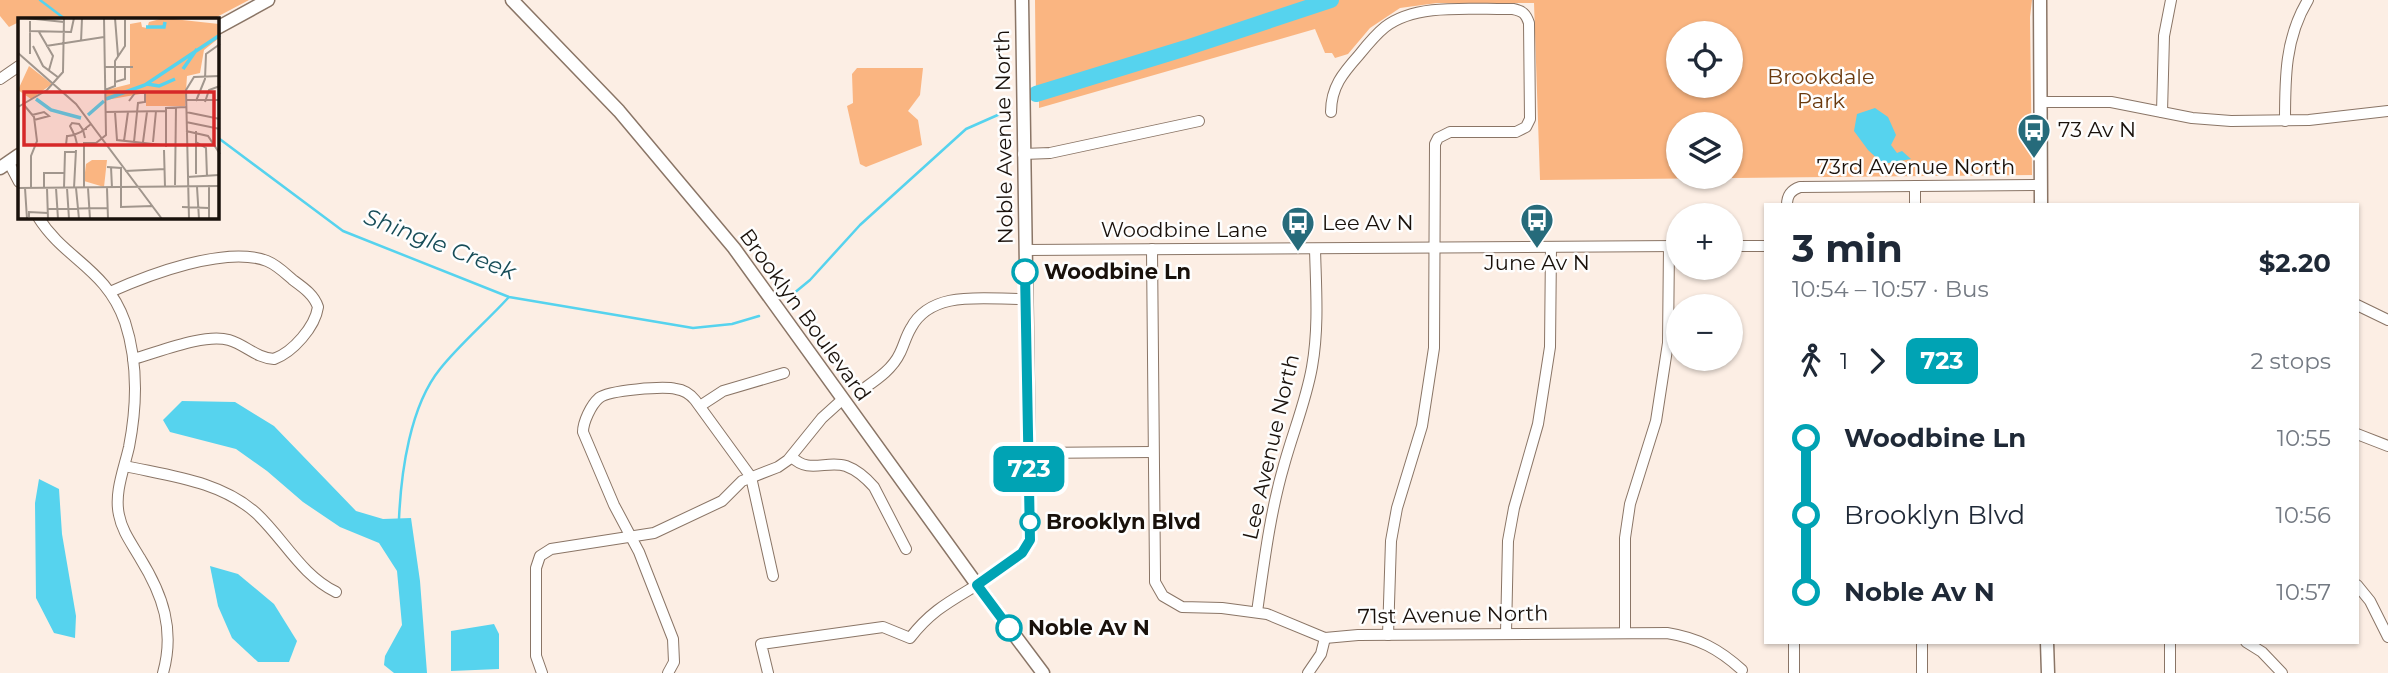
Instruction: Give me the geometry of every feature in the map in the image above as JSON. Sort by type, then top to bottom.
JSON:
[{"type":"street","points":[[219,27],[268,0]]},
{"type":"street","name":"Brooklyn Boulevard","points":[[512,0],[619,111],[734,248],[1043,673]]},
{"type":"street","name":"Noble Avenue North","points":[[977,585],[1022,553],[1028,546],[1030,528],[1022,0]]},
{"type":"street","points":[[2040,0],[2040,203]]},
{"type":"street","points":[[2162,112],[2164,36],[2171,0]]},
{"type":"street","points":[[2285,121],[2287,56],[2292,34],[2308,0]]},
{"type":"street","points":[[1331,112],[1331,96],[1349,65],[1387,26],[1401,18],[1432,10],[1521,11],[1526,15],[1530,119],[1526,127],[1516,132],[1450,132],[1438,138],[1434,150],[1432,361],[1422,426],[1397,508],[1391,541],[1388,635]]},
{"type":"street","points":[[0,79],[18,67]]},
{"type":"street","points":[[2040,102],[2111,102],[2192,118],[2285,121],[2388,111]]},
{"type":"street","points":[[1023,154],[1063,151],[1199,121]]},
{"type":"street","points":[[9,162],[18,180]]},
{"type":"street","name":"73rd Avenue North","points":[[1787,203],[1793,189],[1800,187],[2040,185]]},
{"type":"street","points":[[1914,186],[1915,203]]},
{"type":"street","points":[[40,219],[60,245],[93,271],[110,292],[125,321],[133,359],[135,395],[134,422],[118,500],[118,514],[122,527],[154,580],[164,605],[169,640],[163,673]]},
{"type":"street","name":"Woodbine Lane","points":[[1025,250],[1666,246]]},
{"type":"street","points":[[1743,246],[1764,246]]},
{"type":"street","points":[[1506,633],[1508,541],[1514,508],[1538,424],[1550,347],[1551,247]]},
{"type":"street","points":[[1029,453],[1152,452],[1152,249]]},
{"type":"street","name":"Lee Avenue North","points":[[1257,612],[1274,504],[1312,367],[1316,338],[1315,249]]},
{"type":"street","points":[[110,292],[183,264],[216,258],[254,258],[275,265],[311,294],[318,307],[313,322],[289,350],[274,359],[257,356],[239,343],[216,338],[133,359]]},
{"type":"street","points":[[1625,633],[1625,538],[1630,504],[1656,421],[1668,343],[1672,280]]},
{"type":"street","points":[[866,387],[890,368],[917,319],[937,304],[962,299],[1026,299]]},
{"type":"street","points":[[2359,306],[2388,320]]},
{"type":"street","points":[[700,406],[723,391],[785,373]]},
{"type":"street","points":[[668,673],[674,662],[673,639],[632,537],[614,505],[584,437],[583,428],[598,399],[611,393],[634,391],[679,389],[688,393],[751,477],[773,576]]},
{"type":"street","points":[[542,673],[536,656],[536,568],[540,556],[551,549],[664,530],[722,500],[742,481],[778,467],[792,457],[822,418],[843,399]]},
{"type":"street","points":[[2359,435],[2388,446]]},
{"type":"street","name":"71st Avenue North","points":[[1152,452],[1156,582],[1163,596],[1182,607],[1222,608],[1276,616],[1325,638],[1506,633],[1667,633],[1684,636],[1716,649],[1743,672]]},
{"type":"street","points":[[792,457],[804,466],[845,466],[869,481],[906,549]]},
{"type":"street","points":[[125,466],[208,485],[242,502],[269,527],[309,575],[336,592]]},
{"type":"street","points":[[768,673],[761,644],[883,627],[910,638],[938,608],[977,585]]},
{"type":"street","points":[[2359,587],[2370,601],[2388,637]]},
{"type":"street","points":[[1308,673],[1321,654],[1325,638]]},
{"type":"street","points":[[1794,644],[1794,673]]},
{"type":"street","points":[[1922,644],[1922,673]]},
{"type":"street","points":[[2047,644],[2048,673]]},
{"type":"street","points":[[2170,644],[2170,673]]},
{"type":"street","points":[[2249,644],[2262,652],[2282,673]]},
{"type":"green space","points":[[0,0],[249,0],[215,18],[28,17],[18,18],[18,22],[9,27],[0,16]]},
{"type":"green space","name":"Brookdale Park","points":[[1035,0],[2032,0],[2032,175],[1743,178],[1743,112],[1666,112],[1666,179],[1540,180],[1534,3],[1437,3],[1400,8],[1370,28],[1348,54],[1335,58],[1332,53],[1325,53],[1315,29],[1039,108],[1039,96],[1036,96]]},
{"type":"green space","points":[[857,68],[923,68],[920,95],[908,111],[918,120],[922,145],[866,167],[860,164],[847,106],[853,103],[852,74]]},
{"type":"water","points":[[1875,108],[1888,117],[1896,135],[1891,145],[1897,153],[1902,151],[1911,159],[1883,164],[1854,131],[1857,114]]},
{"type":"water","points":[[182,401],[235,402],[274,426],[356,511],[383,519],[411,518],[420,581],[427,673],[394,673],[384,665],[385,656],[402,625],[397,571],[379,543],[340,527],[303,502],[236,449],[170,432],[163,420]]},
{"type":"water","points":[[39,479],[59,489],[62,534],[76,616],[75,638],[54,633],[36,598],[35,503]]},
{"type":"water","points":[[210,566],[238,574],[274,604],[297,641],[289,662],[258,662],[232,638],[218,606]]},
{"type":"water","points":[[494,624],[499,634],[499,669],[451,671],[451,631]]},
{"type":"waterway","name":"Shingle Creek","points":[[40,0],[64,18]]},
{"type":"waterway","name":"Shingle Creek","points":[[1036,94],[1331,0]]},
{"type":"waterway","name":"Shingle Creek","points":[[793,294],[810,280],[860,225],[966,129],[1009,110]]},
{"type":"waterway","name":"Shingle Creek","points":[[219,138],[343,231],[509,297],[693,328],[732,324],[759,316]]},
{"type":"waterway","points":[[399,519],[405,461],[421,401],[440,369],[508,298]]},
{"type":"bus line","name":"723","points":[[1009,628],[977,585],[1022,553],[1030,540],[1025,272]]},
{"type":"place","name":"73 Av N","points":[[2034,160]]},
{"type":"place","name":"June Av N","points":[[1537,250]]},
{"type":"place","name":"Lee Av N","points":[[1298,253]]},
{"type":"place","name":"Woodbine Ln","points":[[1025,272]]},
{"type":"place","name":"Brooklyn Blvd","points":[[1030,522]]},
{"type":"place","name":"Noble Av N","points":[[1009,628]]}]
